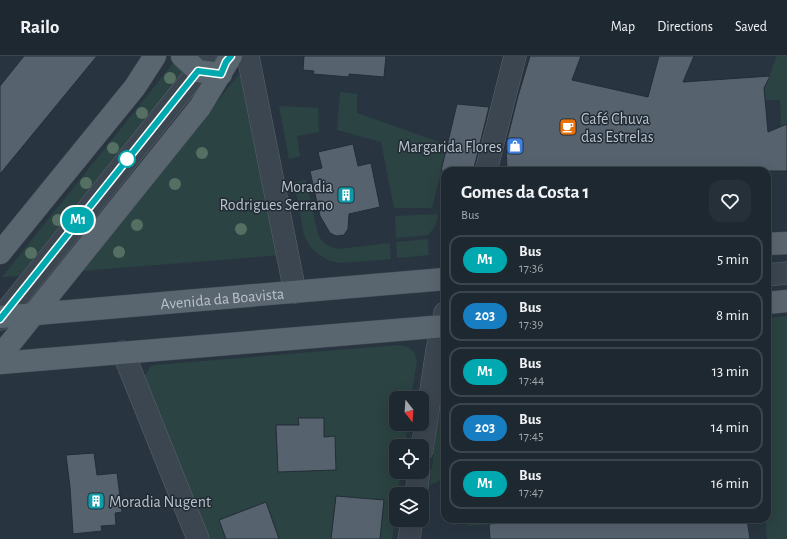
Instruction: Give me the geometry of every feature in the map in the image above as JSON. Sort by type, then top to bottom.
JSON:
[{"type":"main road","points":[[0,253],[135,87],[155,56]]},
{"type":"main road","points":[[0,356],[200,108],[226,64],[202,63],[182,56]]},
{"type":"main road","points":[[771,244],[787,243]]},
{"type":"main road","name":"Avenida da Boavista","points":[[1,318],[34,313],[441,279]]},
{"type":"main road","points":[[771,303],[787,301]]},
{"type":"main road","points":[[0,363],[441,322]]},
{"type":"street","points":[[248,56],[294,292]]},
{"type":"street","points":[[487,167],[515,56]]},
{"type":"street","points":[[1,318],[202,63]]},
{"type":"street","points":[[771,275],[787,273]]},
{"type":"street","points":[[424,439],[436,358],[441,336]]},
{"type":"street","points":[[123,352],[198,539]]},
{"type":"street","points":[[409,539],[411,527]]},
{"type":"green space","points":[[777,56],[787,56],[787,124],[781,127],[780,100],[766,100],[764,89]]},
{"type":"green space","points":[[174,62],[185,69],[19,276],[2,277]]},
{"type":"green space","points":[[240,73],[246,75],[281,255],[82,271]]},
{"type":"green space","points":[[340,92],[357,94],[357,113],[448,145],[442,167],[441,167],[432,208],[394,208],[381,142],[337,130]]},
{"type":"green space","points":[[279,106],[318,108],[319,132],[297,136],[300,156],[289,159]]},
{"type":"green space","points":[[306,180],[318,234],[323,242],[337,249],[390,243],[391,259],[341,263],[330,261],[319,255],[310,246],[304,235],[294,182]]},
{"type":"green space","points":[[437,214],[438,219],[434,228],[428,235],[396,238],[395,216]]},
{"type":"green space","points":[[428,239],[429,255],[397,258],[396,242]]},
{"type":"green space","points":[[787,316],[787,539],[767,539],[765,523],[771,523],[771,318]]},
{"type":"green space","points":[[398,345],[408,347],[414,352],[417,360],[412,391],[389,391],[389,431],[407,431],[406,439],[389,439],[389,479],[400,479],[399,487],[389,487],[389,527],[394,527],[392,539],[380,539],[384,500],[336,496],[331,539],[279,539],[266,502],[219,520],[226,539],[208,539],[144,377],[150,367],[154,365]]},
{"type":"green space","points":[[441,384],[441,480],[430,485]]},
{"type":"green space","points":[[468,523],[506,523],[467,526]]},
{"type":"building","points":[[24,56],[97,56],[0,174],[0,86]]},
{"type":"building","points":[[304,56],[386,56],[384,77],[349,74],[349,77],[313,74],[314,71],[303,70]]},
{"type":"building","points":[[530,56],[581,56],[572,80],[648,97],[659,56],[694,56],[683,82],[770,76],[764,88],[768,132],[787,124],[787,171],[771,171],[771,167],[507,167],[506,144]]},
{"type":"building","points":[[457,104],[489,107],[474,167],[442,167]]},
{"type":"building","name":"Moradia Rodrigues Serrano","points":[[353,144],[358,166],[371,163],[380,207],[349,214],[348,229],[344,235],[336,236],[330,233],[320,216],[310,171],[322,168],[318,152]]},
{"type":"building","points":[[298,418],[324,418],[324,437],[335,436],[336,470],[278,472],[276,425],[299,425]]},
{"type":"building","name":"Moradia Nugent","points":[[94,453],[97,475],[117,473],[122,512],[115,513],[116,525],[101,526],[102,531],[73,534],[66,455]]},
{"type":"building","points":[[336,496],[384,500],[380,539],[331,539]]},
{"type":"building","points":[[266,502],[279,539],[226,539],[219,520]]},
{"type":"building","points":[[748,523],[750,539],[490,539],[489,524]]},
{"type":"bus line","name":"M1","points":[[0,319],[198,71],[221,74],[226,62],[231,56]]},
{"type":"place","name":"Café Chuva das Estrelas","points":[[568,127]]},
{"type":"place","name":"Margarida Flores","points":[[515,146]]},
{"type":"place","name":"Moradia Rodrigues Serrano","points":[[346,195]]},
{"type":"place","name":"Moradia Nugent","points":[[96,501]]}]
